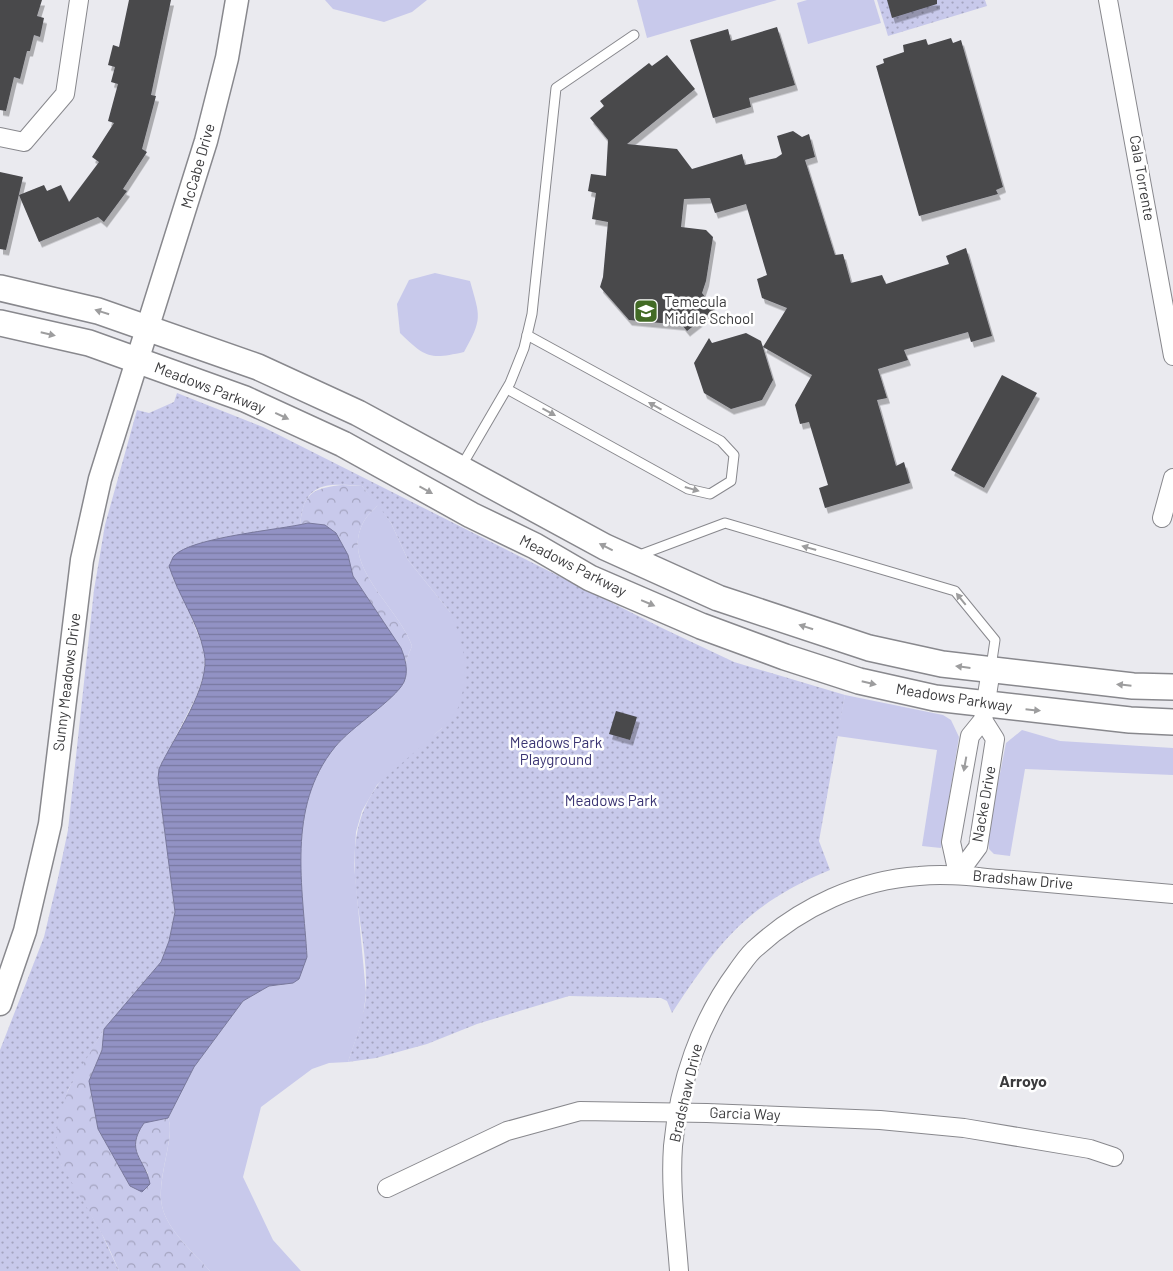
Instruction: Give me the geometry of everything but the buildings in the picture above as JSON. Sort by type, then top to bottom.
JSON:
[{"type":"main road","name":"Meadows Parkway","points":[[0,288],[98,311],[266,371],[358,413],[460,469],[631,558],[718,598],[868,648],[942,664],[1133,686],[1173,687]]},
{"type":"main road","name":"Meadows Parkway","points":[[0,323],[89,343],[245,399],[343,444],[471,515],[535,546],[590,578],[701,626],[859,681],[935,698],[984,712],[1173,722]]},
{"type":"street","points":[[0,137],[24,142],[65,94],[79,0]]},
{"type":"street","name":"McCabe Drive","points":[[138,360],[206,140],[227,58],[237,0]]},
{"type":"street","name":"Cala Torrente","points":[[1108,0],[1173,356]]},
{"type":"street","name":"Sunny Meadows Drive","points":[[0,1004],[25,931],[50,824],[82,560],[100,479],[138,360]]},
{"type":"street","points":[[1162,518],[1173,478]]},
{"type":"street","points":[[984,712],[991,670]]},
{"type":"street","name":"Nacke Drive","points":[[958,874],[978,847],[995,739],[984,712]]},
{"type":"street","name":"Nacke Drive","points":[[958,874],[951,842],[970,736],[984,712]]},
{"type":"street","name":"Bradshaw Drive","points":[[679,1271],[672,1201],[673,1145],[679,1113],[699,1036],[720,995],[755,948],[790,922],[825,900],[869,884],[917,876],[958,874],[1173,894]]},
{"type":"street","name":"Garcia Way","points":[[386,1188],[507,1130],[580,1111],[880,1120],[964,1128],[1090,1149],[1114,1157]]},
{"type":"lane","points":[[460,469],[507,389],[527,336],[532,314],[556,88],[634,35]]},
{"type":"lane","points":[[507,389],[688,489],[710,494],[731,481],[734,455],[721,442],[527,336]]},
{"type":"lane","points":[[631,558],[725,523],[955,591],[995,640],[991,670]]},
{"type":"green space","points":[[325,0],[427,0],[412,12],[384,22],[333,9]]},
{"type":"green space","points":[[637,0],[777,0],[647,38]]},
{"type":"green space","points":[[807,0],[874,0],[881,23],[808,44],[797,3]]},
{"type":"green space","points":[[877,0],[985,0],[987,6],[888,36]]},
{"type":"green space","points":[[435,273],[470,281],[478,310],[478,317],[474,332],[464,352],[443,356],[428,354],[422,352],[400,333],[397,304],[409,280]]},
{"type":"green space","name":"Meadows Park","points":[[177,393],[263,427],[662,628],[734,662],[845,695],[819,841],[830,870],[778,896],[738,927],[705,965],[672,1013],[667,1001],[661,998],[569,996],[477,1024],[427,1044],[376,1058],[348,1062],[362,1020],[366,993],[363,940],[356,887],[357,835],[364,810],[377,786],[399,762],[442,728],[450,612],[408,560],[391,523],[362,486],[337,485],[319,488],[306,500],[300,525],[220,538],[189,548],[175,555],[172,577],[183,597],[205,652],[204,674],[196,697],[159,769],[158,779],[175,912],[169,941],[161,962],[104,1029],[68,1090],[58,1120],[56,1144],[62,1166],[100,1230],[119,1271],[0,1271],[0,1050],[44,937],[68,830],[94,590],[105,525],[137,410],[149,413],[174,402]]},
{"type":"green space","points":[[342,485],[362,486],[378,505],[363,523],[358,539],[359,555],[365,571],[405,631],[412,646],[406,661],[391,633],[353,576],[348,555],[308,523],[300,525],[304,506],[311,494],[323,488]]},
{"type":"green space","points":[[378,505],[391,523],[408,560],[450,612],[459,634],[465,660],[464,687],[457,711],[442,728],[377,785],[362,811],[356,832],[354,864],[366,993],[363,1018],[348,1062],[329,1063],[312,1069],[261,1107],[243,1177],[273,1240],[301,1271],[210,1271],[169,1224],[162,1206],[162,1183],[170,1135],[168,1118],[194,1067],[243,1001],[269,986],[282,985],[307,957],[301,848],[309,794],[320,770],[335,747],[360,721],[405,681],[406,661],[412,646],[405,631],[365,571],[359,555],[358,539],[363,523]]},
{"type":"green space","points":[[845,695],[943,715],[951,720],[959,737],[941,848],[922,846],[937,750],[837,736]]},
{"type":"green space","points":[[1022,730],[1060,741],[1173,748],[1173,775],[1025,769],[1010,856],[994,854],[989,849],[988,834],[1006,743]]},
{"type":"green space","points":[[104,1029],[102,1050],[89,1081],[98,1129],[130,1186],[148,1173],[137,1154],[136,1142],[140,1129],[144,1122],[168,1118],[170,1135],[162,1183],[162,1206],[169,1224],[210,1271],[119,1271],[102,1234],[73,1188],[62,1166],[56,1144],[59,1114],[71,1084]]},
{"type":"shaded area","points":[[308,523],[325,525],[336,533],[348,555],[353,576],[401,648],[406,665],[405,678],[392,697],[335,747],[320,770],[309,795],[301,848],[301,876],[307,957],[299,979],[293,983],[269,986],[243,1001],[194,1067],[168,1118],[144,1123],[138,1133],[136,1148],[150,1184],[142,1192],[130,1186],[98,1129],[89,1081],[102,1050],[104,1029],[161,962],[169,941],[175,912],[158,779],[159,769],[190,712],[197,696],[205,666],[201,641],[169,566],[174,556],[183,549],[198,544],[216,539]]},
{"type":"place","name":"Temecula Middle School","points":[[646,311]]},
{"type":"district","name":"Arroyo","points":[[1023,1081]]},
{"type":"park label","name":"Meadows Park Playground","points":[[556,752]]}]
